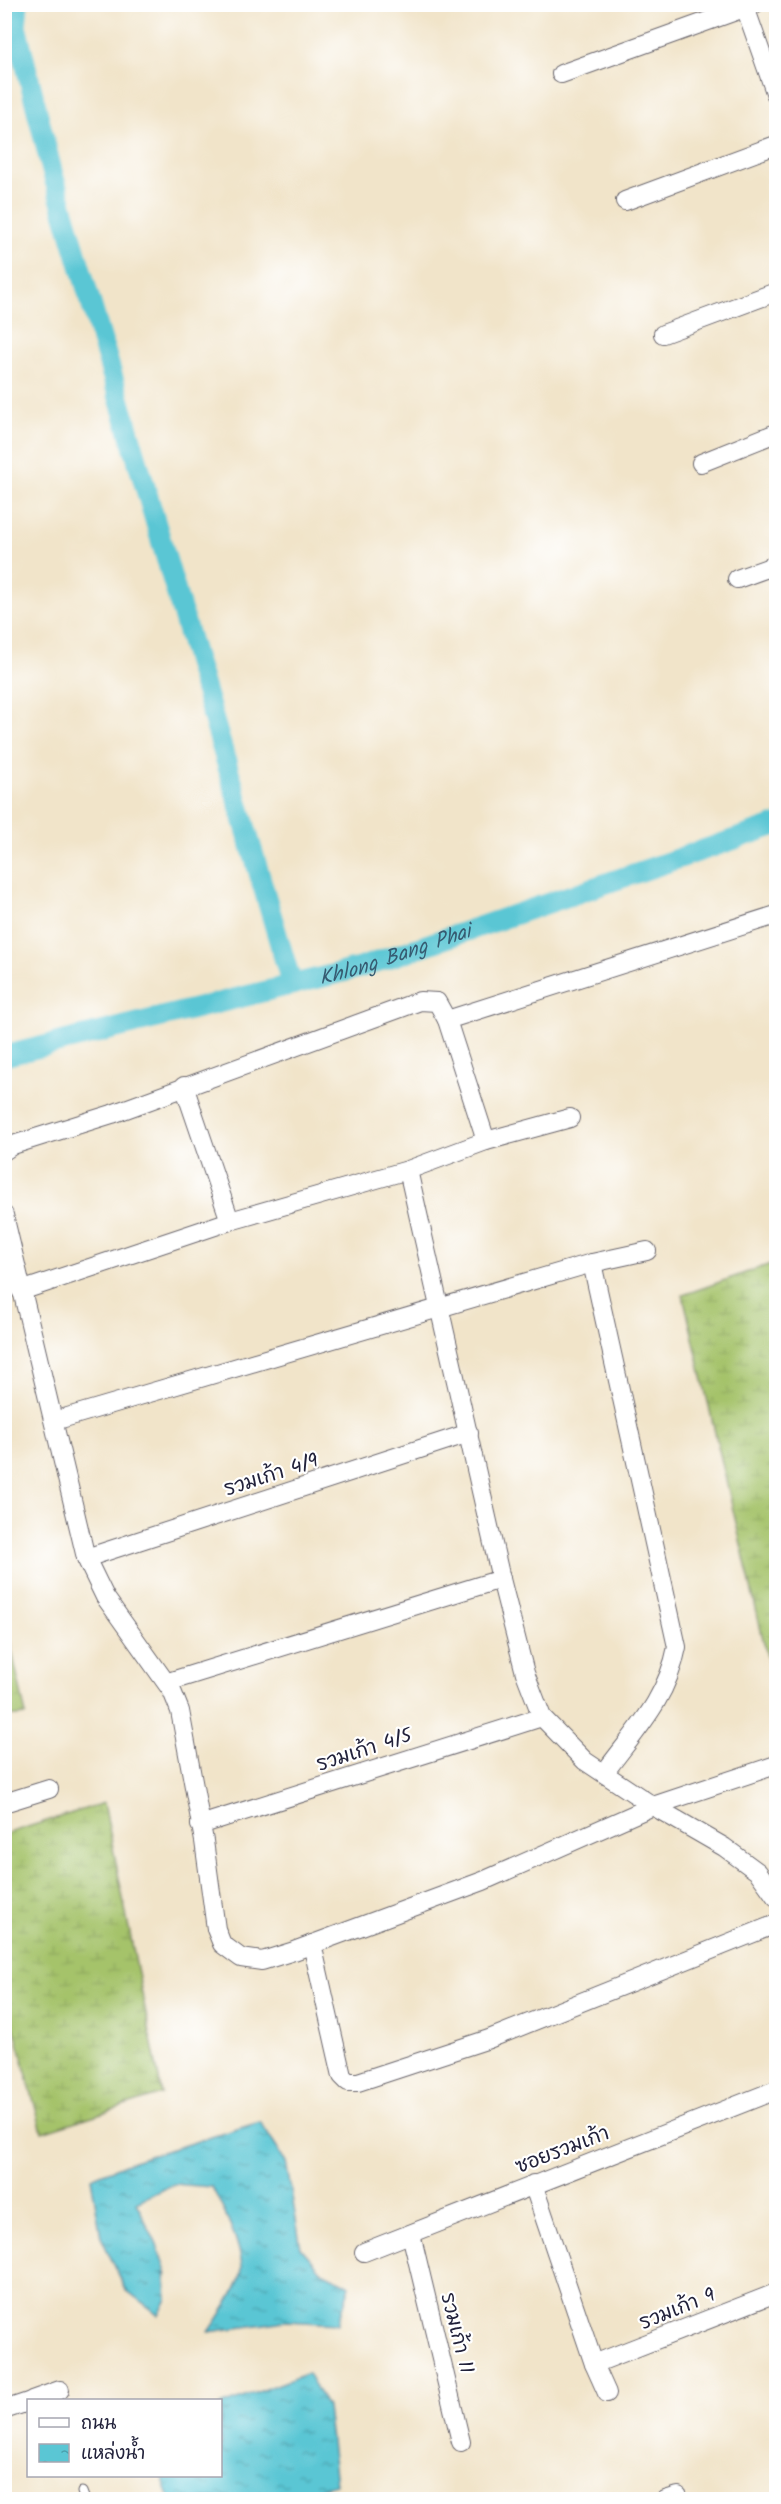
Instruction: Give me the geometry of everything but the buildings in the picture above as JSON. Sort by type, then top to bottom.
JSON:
[{"type":"street","points":[[561,74],[748,6],[777,95]]},
{"type":"street","points":[[625,201],[777,144]]},
{"type":"street","points":[[663,334],[777,292]]},
{"type":"street","points":[[701,463],[777,433]]},
{"type":"street","points":[[737,579],[777,565]]},
{"type":"street","points":[[447,1020],[777,915]]},
{"type":"street","points":[[4,1151],[13,1145],[112,1113],[420,1001],[437,1002],[447,1020],[486,1141]]},
{"type":"street","points":[[184,1086],[230,1221]]},
{"type":"street","points":[[21,1291],[230,1221],[408,1170],[486,1141],[570,1118]]},
{"type":"street","points":[[408,1170],[441,1306],[501,1580],[525,1673],[542,1717],[579,1755],[653,1806],[724,1848],[758,1872],[777,1897]]},
{"type":"street","points":[[4,1215],[86,1558],[105,1597],[168,1682],[180,1711],[216,1929],[222,1944],[242,1958],[262,1961],[483,1881],[653,1806],[777,1765]]},
{"type":"street","points":[[54,1421],[441,1306],[592,1263],[647,1251]]},
{"type":"street","points":[[592,1263],[677,1647],[663,1694],[604,1772]]},
{"type":"street","name":"รวมเก้า 4/9","points":[[86,1558],[469,1433]]},
{"type":"street","points":[[168,1682],[501,1580]]},
{"type":"street","name":"รวมเก้า 4/5","points":[[200,1825],[542,1717]]},
{"type":"street","points":[[4,1803],[49,1789]]},
{"type":"street","points":[[312,1944],[342,2076],[348,2082],[358,2082],[489,2039],[777,1924]]},
{"type":"street","name":"ซอยรวมเก้า","points":[[364,2252],[777,2090]]},
{"type":"street","points":[[533,2184],[594,2364],[607,2393]]},
{"type":"street","name":"รวมเก้า 11","points":[[411,2234],[461,2442]]},
{"type":"street","name":"รวมเก้า 9","points":[[594,2364],[777,2293]]},
{"type":"street","points":[[35,2399],[60,2390]]},
{"type":"street","points":[[4,2410],[27,2402]]},
{"type":"green space","points":[[776,1262],[776,1695],[683,1295]]},
{"type":"green space","points":[[5,1620],[26,1715],[5,1717]]},
{"type":"green space","points":[[104,1803],[162,2094],[42,2132],[5,1994],[5,1834]]},
{"type":"water","points":[[260,2122],[286,2162],[301,2248],[322,2272],[350,2286],[338,2324],[286,2321],[209,2332],[239,2281],[242,2266],[238,2246],[212,2187],[174,2184],[136,2202],[157,2245],[168,2277],[165,2271],[167,2299],[159,2315],[126,2290],[101,2237],[91,2178],[130,2162]]},
{"type":"water","points":[[308,2373],[327,2407],[336,2484],[280,2499],[170,2499],[162,2477],[222,2477],[222,2406]]},
{"type":"waterway","points":[[18,4],[16,26],[52,171],[292,985]]},
{"type":"waterway","name":"Khlong Bang Phai","points":[[4,1056],[359,968],[776,825]]}]
